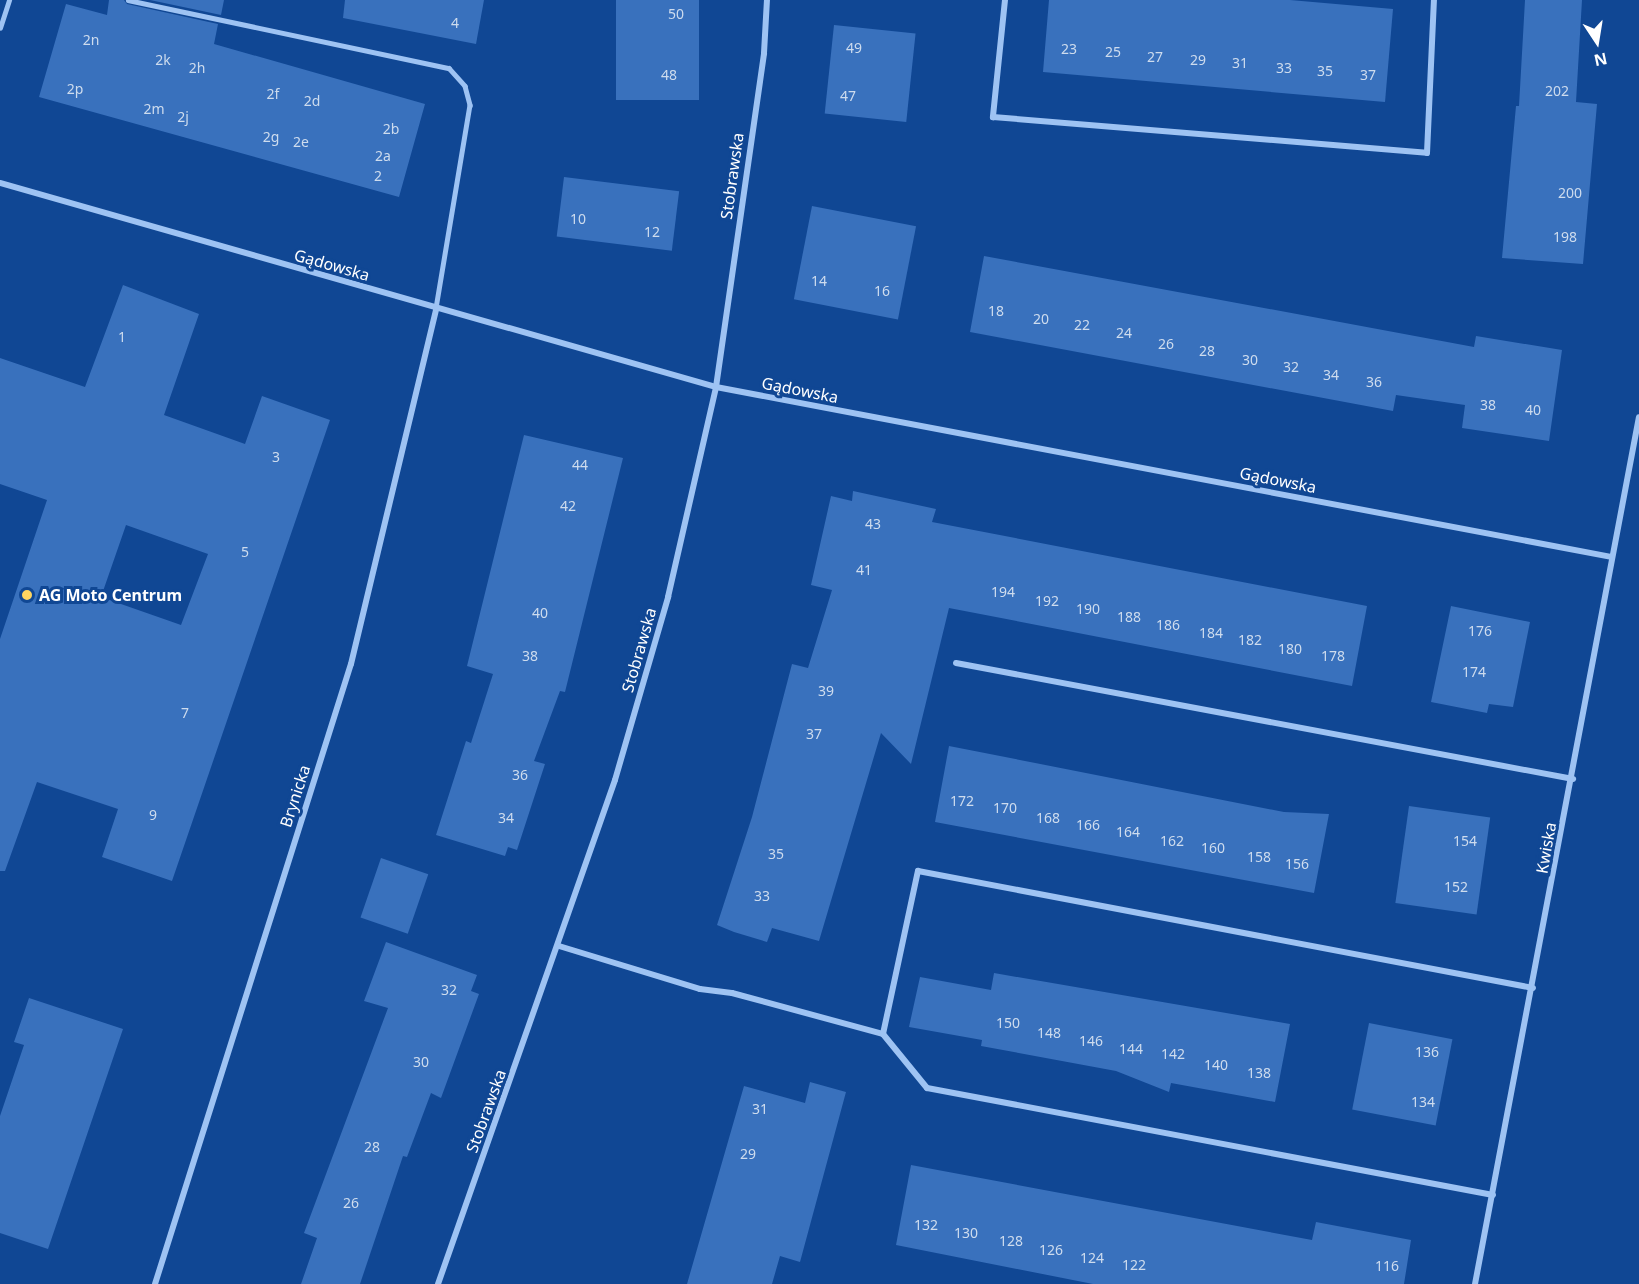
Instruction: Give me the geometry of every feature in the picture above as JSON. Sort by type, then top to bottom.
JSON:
[{"type":"street","name":"Stobrawska","points":[[438,1284],[559,946],[615,780],[668,597],[716,387],[764,53],[767,0]]},
{"type":"street","points":[[1005,0],[993,117],[1427,153],[1434,0]]},
{"type":"street","name":"Gądowska","points":[[0,183],[716,387],[1611,557]]},
{"type":"street","name":"Brynicka","points":[[155,1284],[351,664],[436,309]]},
{"type":"street","name":"Kwiska","points":[[1475,1284],[1573,779],[1611,557],[1639,417]]},
{"type":"street","points":[[956,663],[1573,779]]},
{"type":"street","points":[[884,1034],[918,871],[1533,988]]},
{"type":"street","points":[[559,946],[700,989],[732,993],[884,1034],[927,1088],[1493,1195]]},
{"type":"lane","points":[[0,28],[9,0]]},
{"type":"lane","points":[[128,0],[449,68],[465,86],[470,105],[436,309]]},
{"type":"building","points":[[109,0],[124,0],[127,4],[218,24],[214,44],[425,104],[399,197],[39,97],[66,4],[107,15]]},
{"type":"building","points":[[150,0],[224,0],[221,15]]},
{"type":"building","points":[[345,0],[484,0],[476,44],[343,18]]},
{"type":"building","points":[[616,0],[699,0],[699,100],[616,100]]},
{"type":"building","points":[[1049,0],[1290,0],[1393,9],[1385,102],[1043,72]]},
{"type":"building","points":[[1525,0],[1582,0],[1576,102],[1597,104],[1583,264],[1502,258],[1516,106],[1519,106]]},
{"type":"building","points":[[834,25],[916,34],[906,122],[825,114]]},
{"type":"building","points":[[564,177],[679,191],[672,251],[557,237]]},
{"type":"building","points":[[812,206],[916,226],[898,319],[794,299]]},
{"type":"building","points":[[984,256],[1474,347],[1476,336],[1562,350],[1549,441],[1462,428],[1465,405],[1396,395],[1393,411],[970,332]]},
{"type":"building","points":[[123,285],[199,314],[164,415],[245,444],[262,396],[330,420],[172,881],[102,857],[118,809],[37,782],[5,871],[0,871],[0,639],[47,500],[0,484],[0,358],[85,387]],"holes":[[[126,525],[208,554],[181,625],[101,597]]]},
{"type":"building","points":[[524,435],[623,458],[565,692],[560,691],[534,761],[545,764],[517,850],[508,847],[505,856],[436,835],[466,741],[471,743],[493,674],[467,666]]},
{"type":"building","points":[[853,491],[936,509],[932,522],[1367,606],[1352,686],[949,608],[911,764],[881,733],[819,941],[772,928],[767,942],[734,932],[717,925],[752,817],[792,664],[808,668],[832,590],[811,585],[831,496],[852,501]]},
{"type":"building","points":[[1451,606],[1530,622],[1513,707],[1489,704],[1487,713],[1431,702]]},
{"type":"building","points":[[949,746],[1284,812],[1329,814],[1314,893],[935,822]]},
{"type":"building","points":[[1409,806],[1490,817],[1477,914],[1395,903]]},
{"type":"building","points":[[381,858],[428,874],[408,934],[360,918]]},
{"type":"building","points":[[386,942],[477,975],[471,991],[479,994],[441,1098],[431,1093],[407,1157],[403,1156],[360,1284],[301,1284],[317,1238],[304,1233],[388,1008],[364,1001]]},
{"type":"building","points":[[994,973],[1290,1024],[1275,1102],[1171,1083],[1169,1092],[1116,1071],[981,1046],[982,1040],[909,1027],[920,977],[991,990]]},
{"type":"building","points":[[29,998],[123,1029],[48,1249],[0,1233],[0,1116],[24,1045],[14,1042]]},
{"type":"building","points":[[1369,1023],[1452,1039],[1436,1126],[1352,1109]]},
{"type":"building","points":[[810,1082],[846,1092],[800,1262],[780,1256],[772,1284],[687,1284],[744,1086],[805,1103]]},
{"type":"building","points":[[911,1165],[1312,1240],[1316,1222],[1411,1240],[1404,1284],[1093,1284],[896,1245]]},
{"type":"place","name":"AG Moto Centrum","points":[[27,595]]}]
